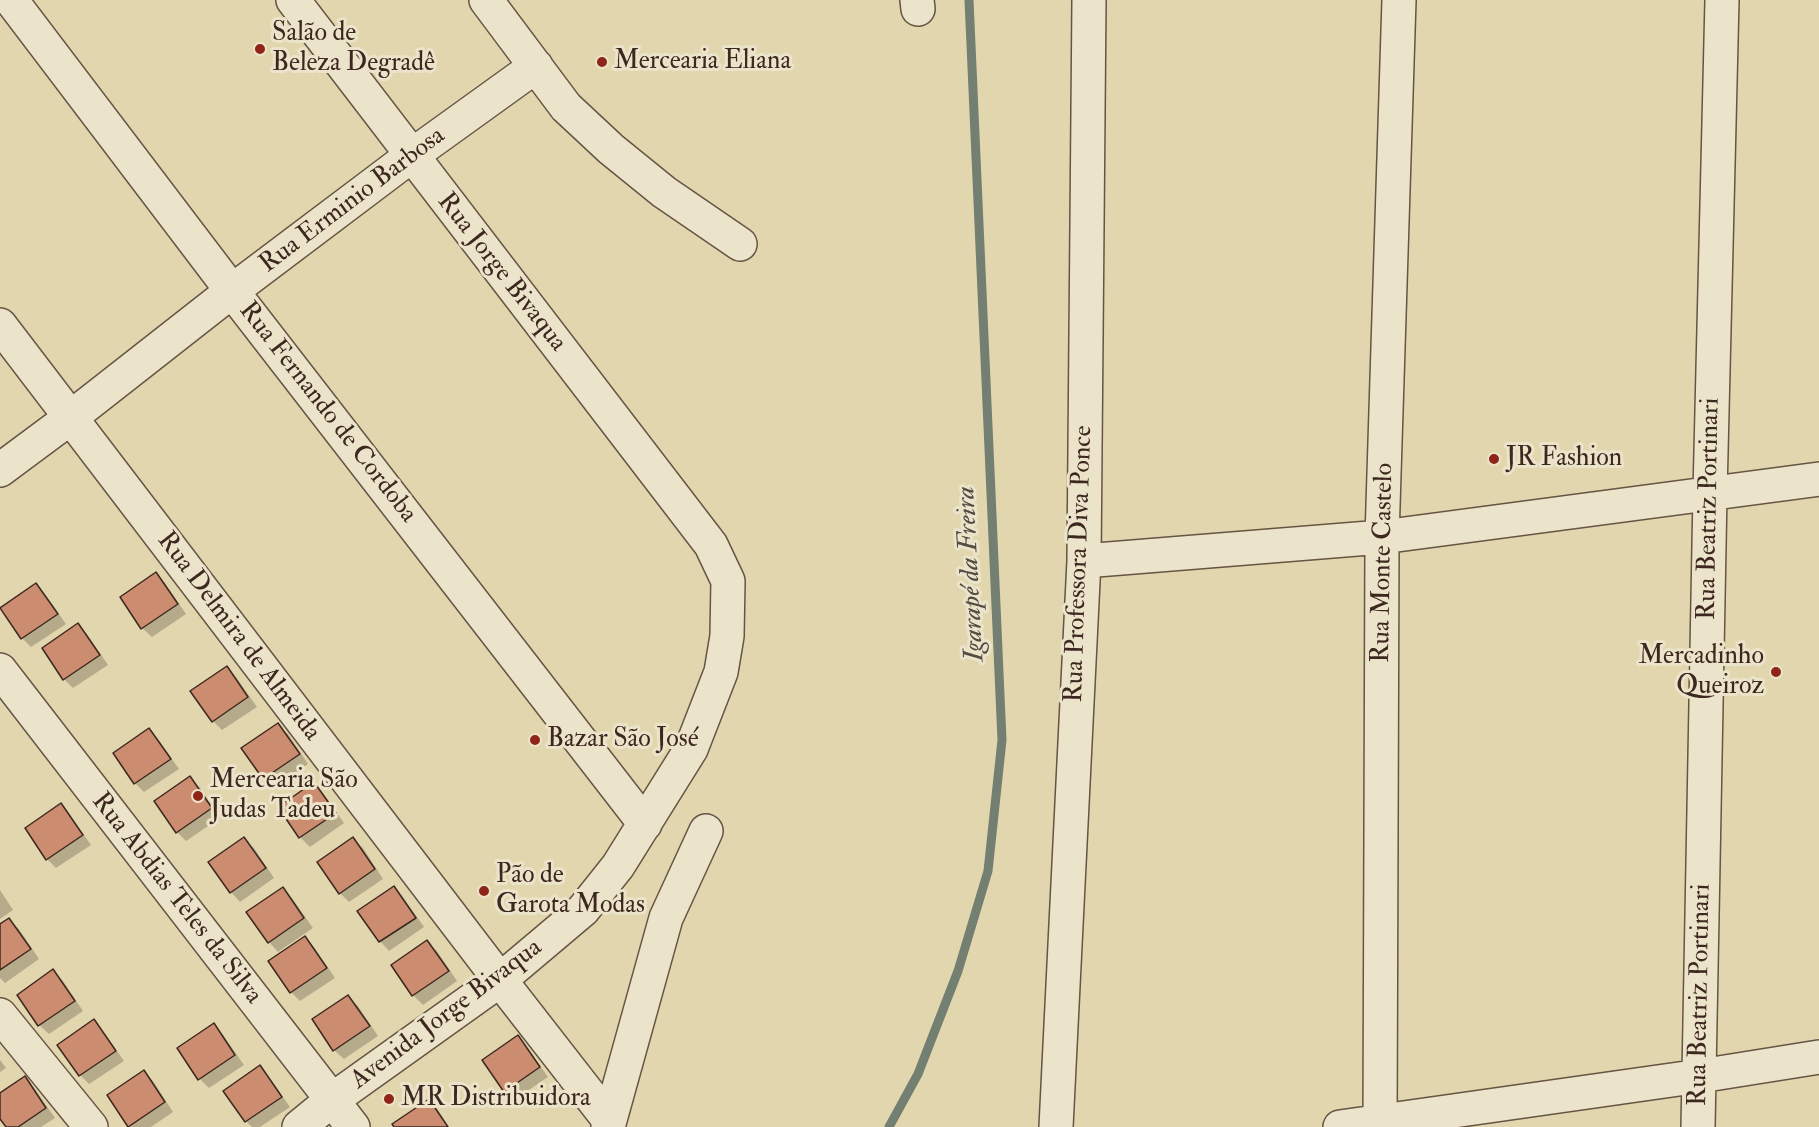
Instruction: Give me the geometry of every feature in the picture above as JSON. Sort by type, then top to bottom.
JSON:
[{"type":"street","name":"Rua Fernando de Cordoba","points":[[11,0],[232,291],[645,824]]},
{"type":"street","name":"Rua Jorge Bivaqua","points":[[293,0],[711,545]]},
{"type":"street","points":[[486,0],[566,107],[610,149],[664,192],[740,244]]},
{"type":"street","name":"Rua Professora Diva Ponce","points":[[1056,1127],[1084,561],[1089,0]]},
{"type":"street","name":"Rua Monte Castelo","points":[[1380,1125],[1383,537],[1399,0]]},
{"type":"street","name":"Rua Beatriz Portinari","points":[[1698,1127],[1722,0]]},
{"type":"street","name":"Rua Erminio Barbosa","points":[[0,470],[411,156],[536,66]]},
{"type":"street","name":"Rua Delmira de Almeida","points":[[0,325],[608,1123]]},
{"type":"street","points":[[1084,561],[1383,537],[1819,479]]},
{"type":"street","name":"Avenida Jorge Bivaqua","points":[[299,1127],[332,1100],[500,980],[583,910],[618,866],[691,749],[721,672],[727,636],[728,581],[711,545]]},
{"type":"street","name":"Rua Abdias Teles da Silva","points":[[5,690],[353,1127]]},
{"type":"street","points":[[608,1123],[666,918],[706,831]]},
{"type":"street","points":[[0,1015],[91,1127]]},
{"type":"street","points":[[1340,1127],[1380,1125],[1819,1056]]},
{"type":"building","points":[[156,572],[178,604],[141,629],[120,597]]},
{"type":"building","points":[[36,583],[58,614],[21,639],[0,608]]},
{"type":"building","points":[[78,623],[100,655],[63,680],[42,648]]},
{"type":"building","points":[[227,666],[248,697],[212,722],[190,691]]},
{"type":"building","points":[[278,723],[300,754],[263,779],[241,748]]},
{"type":"building","points":[[149,728],[171,759],[134,784],[113,753]]},
{"type":"building","points":[[190,776],[212,808],[176,833],[154,801]]},
{"type":"building","points":[[314,782],[336,813],[299,838],[278,807]]},
{"type":"building","points":[[61,803],[83,835],[46,860],[25,828]]},
{"type":"building","points":[[244,837],[266,868],[230,893],[208,862]]},
{"type":"building","points":[[353,837],[375,869],[339,894],[317,862]]},
{"type":"building","points":[[394,886],[416,918],[379,942],[357,911]]},
{"type":"building","points":[[283,887],[304,918],[268,943],[246,912]]},
{"type":"building","points":[[9,918],[31,949],[0,970],[0,924]]},
{"type":"building","points":[[305,936],[327,968],[290,993],[268,961]]},
{"type":"building","points":[[427,940],[449,971],[412,996],[391,965]]},
{"type":"building","points":[[53,969],[75,1001],[38,1026],[17,995]]},
{"type":"building","points":[[348,995],[370,1026],[333,1051],[312,1019]]},
{"type":"building","points":[[94,1019],[116,1051],[79,1076],[57,1045]]},
{"type":"building","points":[[214,1023],[235,1055],[198,1080],[177,1048]]},
{"type":"building","points":[[518,1035],[540,1067],[504,1092],[482,1060]]},
{"type":"building","points":[[260,1065],[282,1097],[245,1122],[223,1091]]},
{"type":"building","points":[[144,1070],[165,1102],[128,1127],[107,1095]]},
{"type":"building","points":[[25,1076],[46,1108],[18,1127],[6,1127],[0,1119],[0,1093]]},
{"type":"building","points":[[429,1099],[448,1127],[394,1127],[392,1124]]},
{"type":"waterway","name":"Igarapé da Freira","points":[[889,1127],[918,1074],[958,971],[988,871],[1002,740],[969,0]]},
{"type":"place","name":"Salão de Beleza Degradê","points":[[260,49]]},
{"type":"place","name":"Mercearia Eliana","points":[[602,62]]},
{"type":"place","name":"JR Fashion","points":[[1494,459]]},
{"type":"place","name":"Mercadinho Queiroz","points":[[1776,672]]},
{"type":"place","name":"Bazar São José","points":[[535,740]]},
{"type":"place","name":"Mercearia São Judas Tadeu","points":[[198,796]]},
{"type":"place","name":"Pão de Garota Modas","points":[[484,891]]},
{"type":"place","name":"MR Distribuidora","points":[[389,1099]]}]
